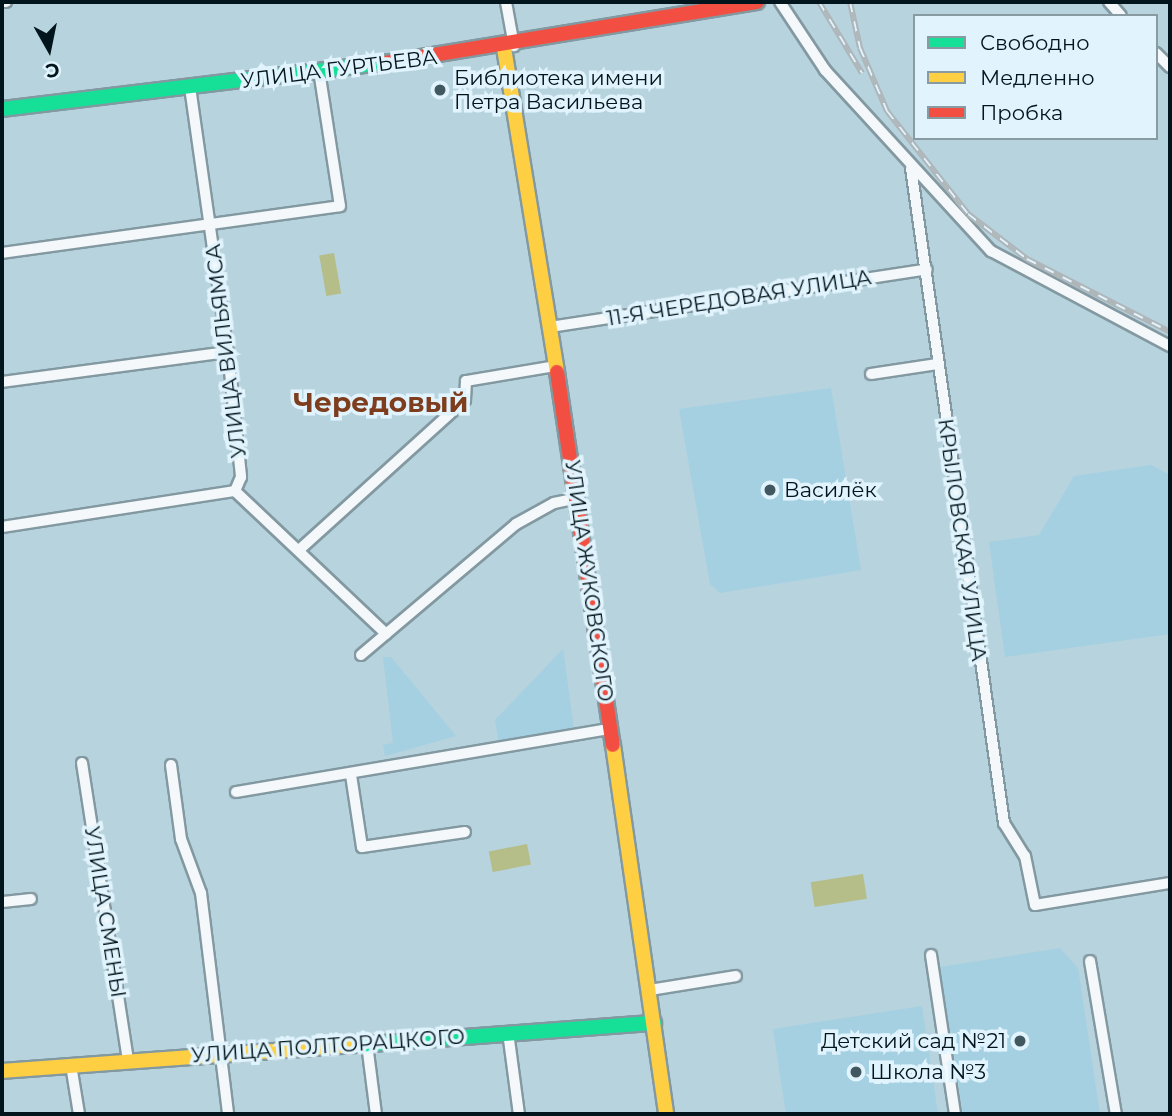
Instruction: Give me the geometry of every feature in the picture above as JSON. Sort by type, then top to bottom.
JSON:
[{"type":"street","name":"УЛИЦА ЖУКОВСКОГО","points":[[506,2],[509,47],[578,498],[666,1114]]},
{"type":"street","name":"УЛИЦА ГУРТЬЕВА","points":[[2,109],[509,47],[757,2]]},
{"type":"street","points":[[780,2],[798,36],[911,168],[1009,264],[1170,346]]},
{"type":"street","points":[[2,253],[340,206],[319,71]]},
{"type":"street","name":"УЛИЦА ВИЛЬЯМСА","points":[[190,87],[228,352],[241,477],[235,491]]},
{"type":"street","name":"КРЫЛОВСКАЯ УЛИЦА","points":[[911,168],[999,808],[1025,856],[1035,905],[1170,884]]},
{"type":"street","name":"11-Я ЧЕРЕДОВАЯ УЛИЦА","points":[[550,327],[927,269]]},
{"type":"street","points":[[2,383],[228,352]]},
{"type":"street","points":[[871,374],[937,364]]},
{"type":"street","points":[[299,550],[465,400],[466,381],[556,366]]},
{"type":"street","points":[[2,527],[235,491],[386,634]]},
{"type":"street","points":[[360,655],[516,524],[554,503],[578,498]]},
{"type":"street","points":[[236,792],[351,775],[610,729]]},
{"type":"street","name":"УЛИЦА СМЕНЫ","points":[[82,764],[128,1061]]},
{"type":"street","points":[[171,765],[181,839],[201,893],[217,1054],[228,1114]]},
{"type":"street","points":[[351,775],[362,847],[465,832]]},
{"type":"street","points":[[2,902],[31,899]]},
{"type":"street","points":[[931,955],[955,1114]]},
{"type":"street","points":[[1090,961],[1116,1114]]},
{"type":"street","points":[[650,990],[736,976]]},
{"type":"street","name":"УЛИЦА ПОЛТОРАЦКОГО","points":[[2,1071],[654,1023]]},
{"type":"street","points":[[508,1032],[519,1114]]},
{"type":"street","points":[[367,1044],[376,1114]]},
{"type":"street","points":[[71,1065],[79,1114]]},
{"type":"shaded area","name":"Василёк","points":[[831,388],[861,570],[720,593],[710,584],[679,409]]},
{"type":"shaded area","points":[[1151,465],[1170,475],[1170,634],[1005,657],[989,542],[1039,535],[1074,476]]},
{"type":"shaded area","points":[[563,649],[574,730],[499,744],[495,720]]},
{"type":"shaded area","points":[[383,657],[391,657],[456,736],[385,756],[383,745],[393,743]]},
{"type":"shaded area","name":"Детский сад №21","points":[[1060,948],[1078,968],[1100,1114],[963,1114],[940,967]]},
{"type":"shaded area","name":"Школа №3","points":[[922,1006],[938,1114],[786,1114],[773,1029]]},
{"type":"green space","points":[[334,253],[341,293],[326,296],[319,256]]},
{"type":"green space","points":[[527,844],[531,865],[493,872],[489,851]]},
{"type":"green space","points":[[863,874],[867,899],[815,907],[811,882]]},
{"type":"railway","points":[[819,2],[862,73]]},
{"type":"railway","points":[[850,2],[860,48],[887,111],[968,214],[1027,259],[1170,332]]},
{"type":"traffic: fast","points":[[2,109],[384,63]]},
{"type":"traffic: fast","points":[[358,1045],[654,1023]]},
{"type":"traffic: slow","points":[[504,48],[557,372]]},
{"type":"traffic: slow","points":[[613,745],[666,1114]]},
{"type":"traffic: slow","points":[[2,1071],[358,1045]]},
{"type":"traffic: jam","points":[[384,63],[757,2]]},
{"type":"traffic: jam","points":[[557,372],[613,745]]},
{"type":"place","name":"Библиотека имени Петра Васильева","points":[[440,90]]},
{"type":"place","name":"Василёк","points":[[770,490]]},
{"type":"place","name":"Детский сад №21","points":[[1020,1041]]},
{"type":"place","name":"Школа №3","points":[[856,1072]]},
{"type":"district","name":"Чередовый","points":[[381,402]]}]
